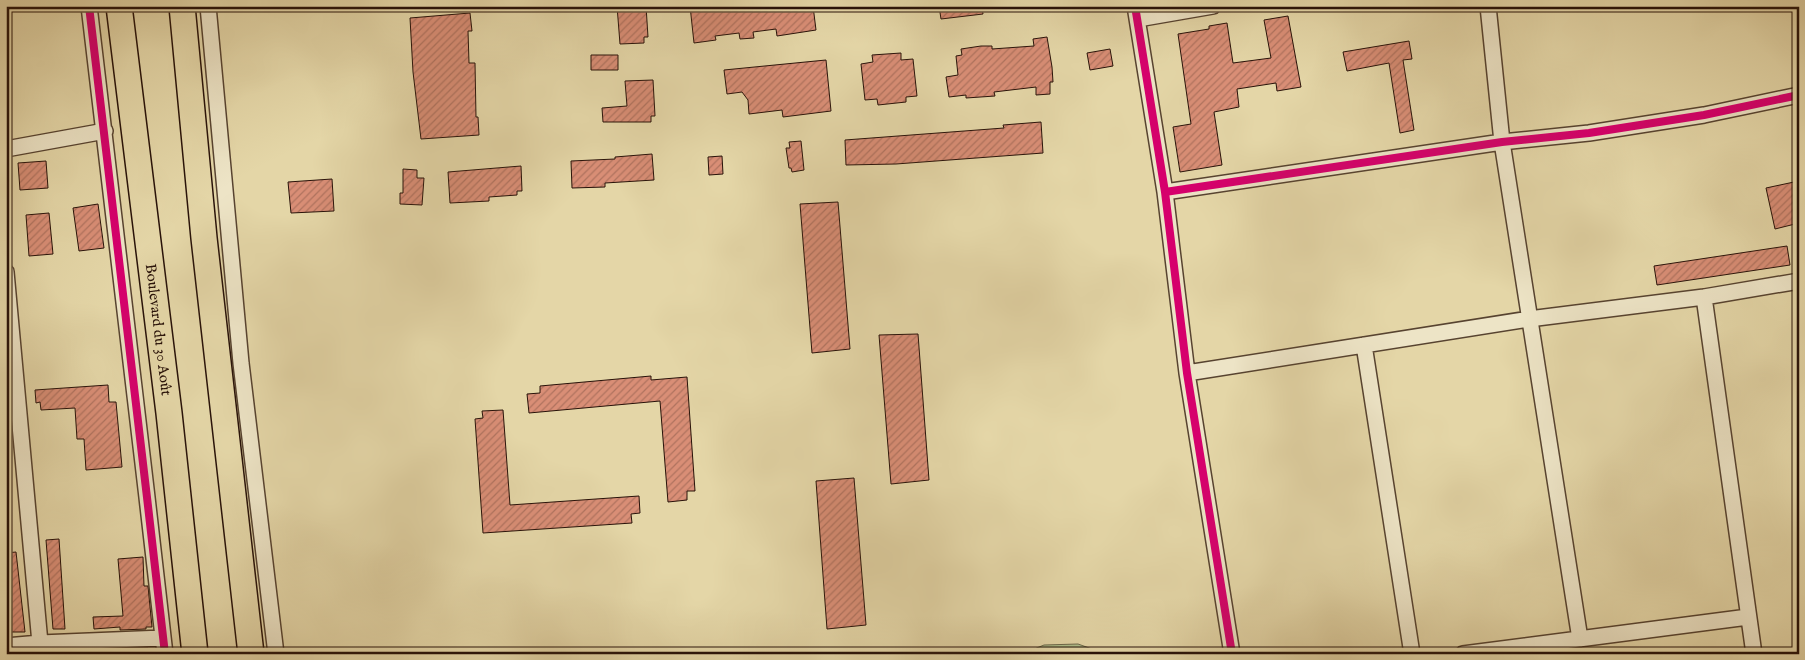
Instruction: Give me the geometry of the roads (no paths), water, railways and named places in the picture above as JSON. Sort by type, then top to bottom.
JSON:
[{"type":"highway","name":"Boulevard du 30 Août","points":[[120,6],[169,412],[195,654]]},
{"type":"highway","points":[[182,6],[204,238],[251,654]]},
{"type":"street","points":[[89,6],[165,654]]},
{"type":"street","points":[[208,6],[241,363],[276,654]]},
{"type":"street","points":[[1213,6],[1137,13],[1165,192],[1187,373],[1232,654]]},
{"type":"street","points":[[1488,6],[1502,142],[1580,639]]},
{"type":"street","points":[[1165,192],[1502,142],[1588,133],[1704,114],[1799,95]]},
{"type":"street","points":[[6,149],[105,131]]},
{"type":"street","points":[[6,272],[40,648]]},
{"type":"street","points":[[1187,373],[1529,319],[1704,297],[1799,281]]},
{"type":"street","points":[[1704,297],[1754,654]]},
{"type":"street","points":[[1364,345],[1412,654]]},
{"type":"street","points":[[1463,654],[1748,617]]},
{"type":"street","points":[[6,646],[40,648],[164,638]]}]
